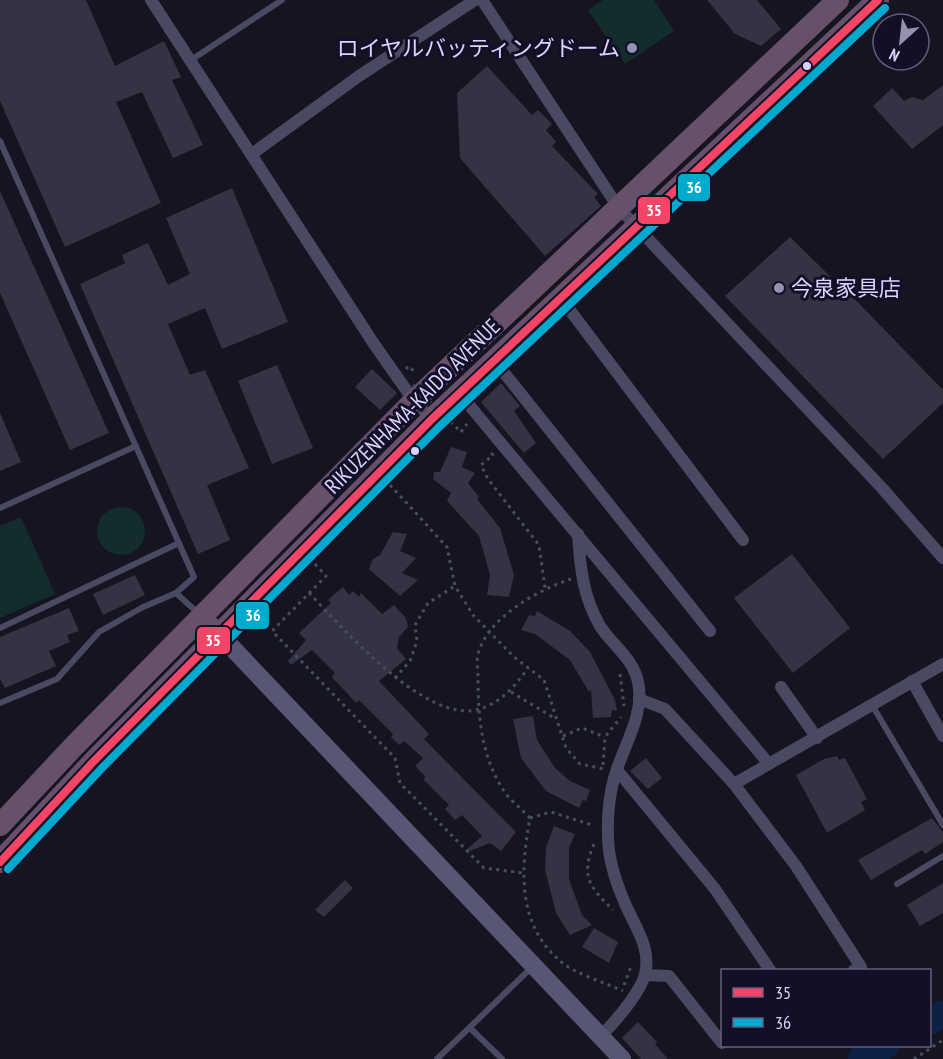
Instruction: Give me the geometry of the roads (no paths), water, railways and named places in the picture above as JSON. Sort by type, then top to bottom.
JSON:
[{"type":"highway","name":"RIKUZENHAMA-KAIDO AVENUE","points":[[0,825],[75,745],[203,617],[413,393],[618,207],[838,0]]},
{"type":"highway","name":"RIKUZENHAMA-KAIDO AVENUE","points":[[0,862],[79,777],[432,419],[878,0]]},
{"type":"street","points":[[151,0],[374,344],[432,419]]},
{"type":"street","points":[[252,154],[359,76],[475,0]]},
{"type":"street","points":[[482,0],[618,207],[882,488],[943,558]]},
{"type":"street","points":[[560,297],[743,540]]},
{"type":"street","points":[[494,360],[710,631]]},
{"type":"street","points":[[459,393],[769,764]]},
{"type":"street","points":[[578,534],[575,578],[600,626],[627,657],[638,682],[639,699],[635,721],[617,770],[607,834],[609,861],[625,903],[641,934],[645,956],[645,975],[620,1017],[601,1036]]},
{"type":"street","points":[[203,617],[622,1059]]},
{"type":"street","points":[[734,784],[943,664]]},
{"type":"street","points":[[912,681],[943,736]]},
{"type":"street","points":[[781,687],[817,738]]},
{"type":"street","points":[[639,699],[665,709],[734,784],[796,866],[861,967],[856,969]]},
{"type":"street","points":[[617,770],[715,889],[769,969]]},
{"type":"street","points":[[645,975],[669,976],[721,1041]]},
{"type":"lane","points":[[190,60],[282,0]]},
{"type":"lane","points":[[0,141],[195,577],[176,593],[143,607],[99,632],[57,679],[0,703]]},
{"type":"lane","points":[[0,508],[136,446]]},
{"type":"lane","points":[[0,628],[179,543]]},
{"type":"lane","points":[[176,593],[203,617]]},
{"type":"lane","points":[[872,705],[943,825]]},
{"type":"lane","points":[[897,884],[943,856]]},
{"type":"lane","points":[[437,1059],[534,966]]},
{"type":"lane","points":[[470,1028],[502,1059]]},
{"type":"waterway","points":[[931,1020],[943,1014]]},
{"type":"waterway","points":[[861,1059],[883,1047]]},
{"type":"place","name":"ロイヤルバッティングドーム","points":[[632,48]]},
{"type":"place","name":"今泉家具店","points":[[779,288]]}]
